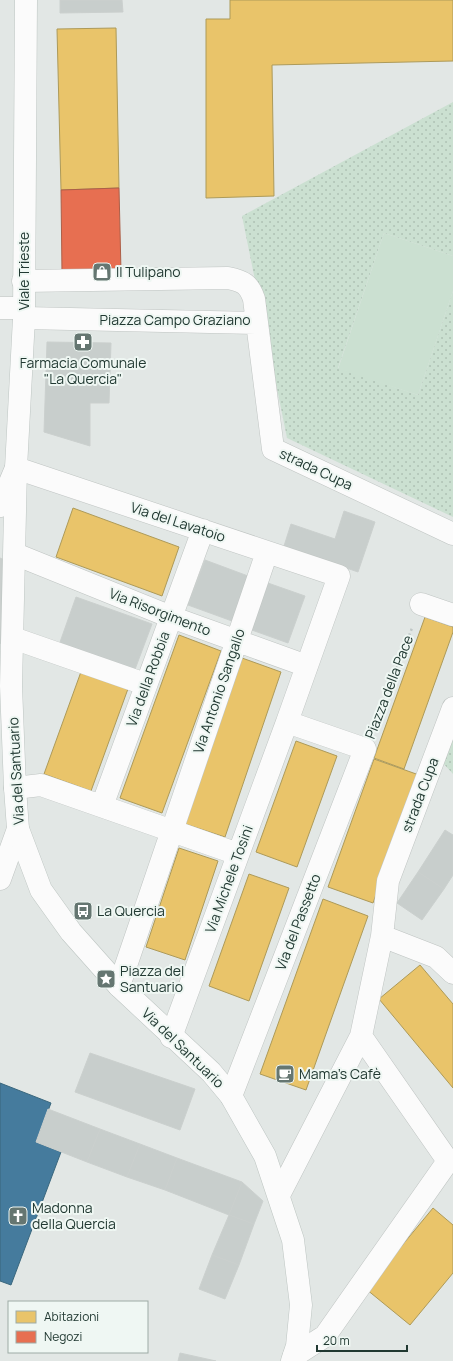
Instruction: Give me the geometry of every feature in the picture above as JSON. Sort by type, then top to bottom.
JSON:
[{"type":"street","name":"Viale Trieste","points":[[15,548],[16,468],[23,313],[26,0]]},
{"type":"street","name":"Piazza Campo Graziano","points":[[0,308],[23,313],[256,323],[254,299],[251,290],[246,284],[239,280],[228,278],[23,281]]},
{"type":"street","name":"strada Cupa","points":[[256,323],[273,449],[453,534]]},
{"type":"street","points":[[0,506],[16,468]]},
{"type":"street","name":"Via del Lavatoio","points":[[16,468],[339,576],[307,666]]},
{"type":"street","name":"Via della Robbia","points":[[102,806],[145,684],[203,530]]},
{"type":"street","name":"Via Risorgimento","points":[[15,548],[171,617],[307,666]]},
{"type":"street","name":"Via del Santuario","points":[[15,548],[11,686],[18,829],[41,890],[71,932],[119,986],[171,1037],[211,1072],[231,1096],[265,1156],[293,1240],[301,1306],[297,1346],[293,1358]]},
{"type":"street","name":"Via Antonio Sangallo","points":[[119,986],[267,552]]},
{"type":"street","points":[[421,604],[453,615]]},
{"type":"street","points":[[13,638],[145,684]]},
{"type":"street","points":[[287,722],[307,666]]},
{"type":"street","name":"Via del Santuario","points":[[0,711],[11,686]]},
{"type":"street","name":"strada Cupa","points":[[279,1195],[361,1036],[382,936],[388,881],[453,708]]},
{"type":"street","name":"Piazza della Pace","points":[[287,722],[365,749]]},
{"type":"street","name":"Via Michele Tosini","points":[[171,1037],[287,722]]},
{"type":"street","name":"Via del Passetto","points":[[231,1096],[365,749]]},
{"type":"street","points":[[15,788],[41,785],[238,854]]},
{"type":"street","points":[[0,879],[18,829]]},
{"type":"street","points":[[382,936],[436,957],[453,973]]},
{"type":"street","points":[[293,1358],[324,1336],[448,1161],[361,1036]]},
{"type":"path","name":"Piazza della Pace","points":[[365,749],[421,604]]},
{"type":"green space","points":[[453,102],[453,256],[384,233],[338,368],[418,395],[453,291],[453,517],[287,438],[242,216]]},
{"type":"green space","points":[[384,233],[453,256],[453,291],[418,395],[338,369]]},
{"type":"green space","points":[[453,732],[453,774],[442,762]]},
{"type":"building: Abitazioni","points":[[230,0],[453,0],[453,61],[272,65],[274,196],[206,198],[206,19],[230,19]]},
{"type":"building: Abitazioni","points":[[116,28],[119,188],[61,190],[57,29]]},
{"type":"building: Abitazioni","points":[[73,508],[179,547],[162,596],[56,557]]},
{"type":"building: Abitazioni","points":[[425,617],[453,627],[453,632],[404,769],[374,758]]},
{"type":"building: Abitazioni","points":[[179,635],[221,651],[162,813],[120,798]]},
{"type":"building: Abitazioni","points":[[242,658],[281,672],[225,837],[185,824]]},
{"type":"building: Abitazioni","points":[[82,669],[129,686],[91,791],[44,774]]},
{"type":"building: Abitazioni","points":[[296,741],[337,756],[297,867],[256,852]]},
{"type":"building: Abitazioni","points":[[374,759],[419,775],[373,903],[328,887]]},
{"type":"building: Abitazioni","points":[[179,848],[218,861],[185,960],[146,947]]},
{"type":"building: Abitazioni","points":[[249,874],[289,888],[249,1001],[209,986]]},
{"type":"building: Abitazioni","points":[[323,899],[368,916],[306,1090],[260,1074]]},
{"type":"building: Abitazioni","points":[[420,965],[453,1004],[453,1088],[379,999]]},
{"type":"building: Abitazioni","points":[[433,1208],[453,1225],[453,1273],[410,1325],[366,1289]]},
{"type":"building: Negozi","points":[[119,188],[121,272],[62,273],[61,190]]},
{"type":"building: Pubblico","name":"Madonna della Quercia","points":[[0,1083],[51,1103],[36,1142],[61,1152],[11,1285],[0,1281]]},
{"type":"building: Altro","points":[[60,0],[122,0],[123,12],[60,13]]},
{"type":"building: Altro","points":[[47,342],[111,343],[109,403],[90,403],[90,446],[44,432]]},
{"type":"building: Altro","points":[[344,511],[375,522],[358,572],[284,546],[291,524],[335,539]]},
{"type":"building: Altro","points":[[0,558],[7,561],[4,633],[0,644]]},
{"type":"building: Altro","points":[[205,560],[248,576],[232,621],[188,605]]},
{"type":"building: Altro","points":[[265,582],[305,596],[288,643],[249,629]]},
{"type":"building: Altro","points":[[76,597],[152,624],[134,672],[59,645]]},
{"type":"building: Altro","points":[[445,830],[453,835],[453,875],[444,889],[418,872]]},
{"type":"building: Altro","points":[[418,872],[444,889],[422,920],[397,903]]},
{"type":"building: Altro","points":[[90,1053],[195,1089],[180,1130],[75,1092]]},
{"type":"building: Altro","points":[[48,1109],[100,1129],[87,1162],[36,1142]]},
{"type":"building: Altro","points":[[100,1129],[140,1144],[127,1177],[87,1162]]},
{"type":"building: Altro","points":[[140,1144],[177,1158],[165,1190],[127,1177]]},
{"type":"building: Altro","points":[[177,1158],[242,1182],[229,1215],[165,1190]]},
{"type":"building: Altro","points":[[242,1182],[263,1201],[254,1224],[229,1215]]},
{"type":"building: Altro","points":[[229,1215],[254,1224],[239,1265],[212,1255]]},
{"type":"building: Altro","points":[[212,1255],[239,1265],[225,1299],[199,1289]]},
{"type":"building: Altro","points":[[180,1353],[216,1361],[178,1361]]},
{"type":"place","name":"Il Tulipano","points":[[102,272]]},
{"type":"place","name":"Farmacia Comunale \"La Quercia\"","points":[[83,342]]},
{"type":"place","name":"La Quercia","points":[[83,911]]},
{"type":"place","name":"Piazza del Santuario","points":[[106,979]]},
{"type":"place","name":"Mama’s Cafè","points":[[285,1074]]},
{"type":"place","name":"Madonna della Quercia","points":[[18,1216]]}]
